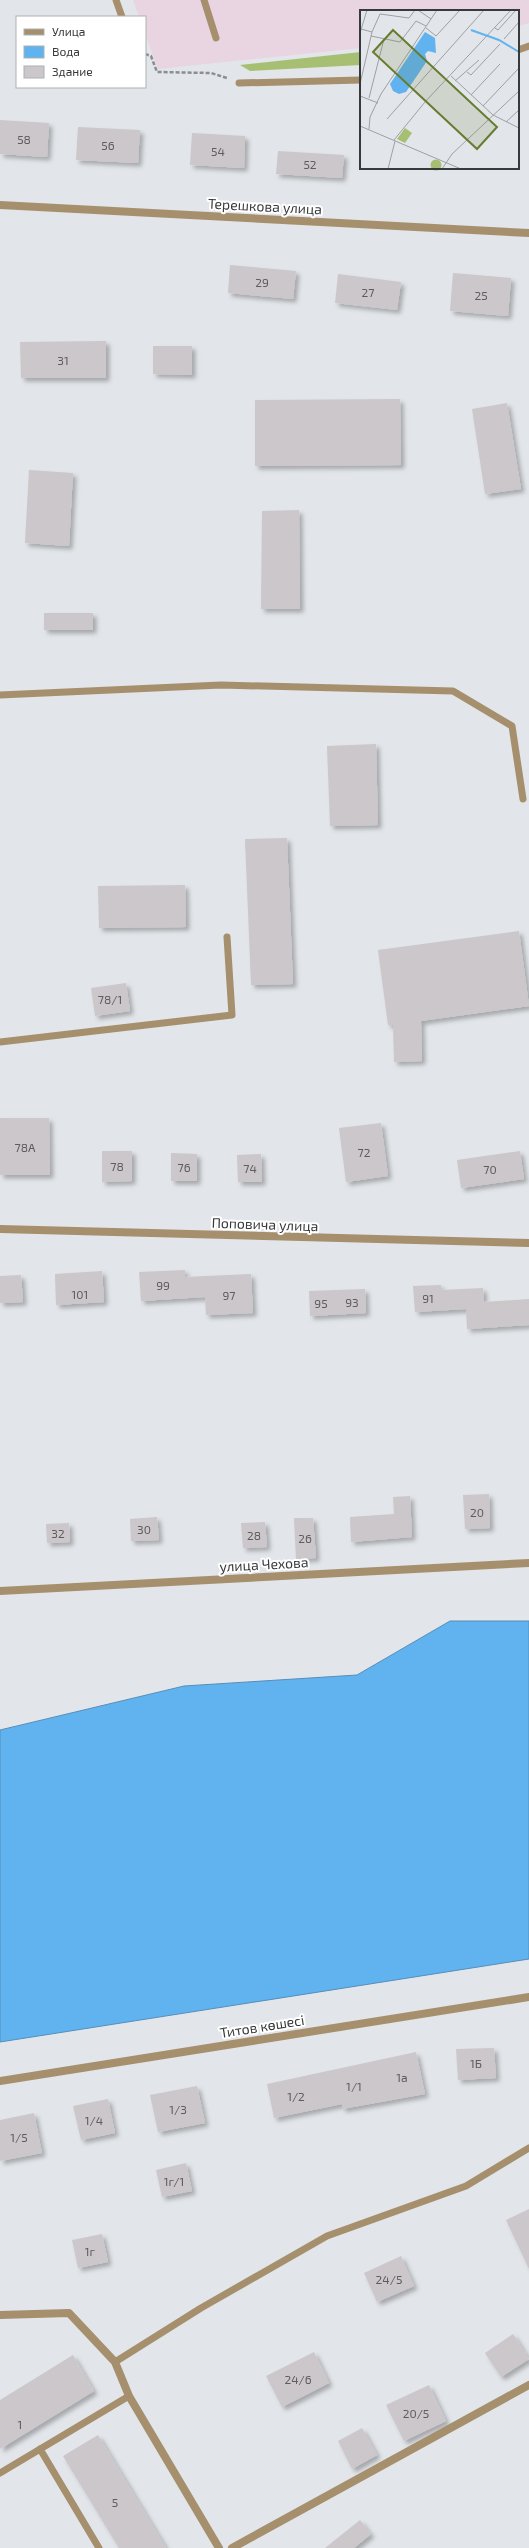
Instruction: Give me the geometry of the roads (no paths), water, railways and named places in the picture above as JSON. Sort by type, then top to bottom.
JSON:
[{"type":"street","name":"Терешкова улица","points":[[0,205],[529,233]]},
{"type":"street","name":"Поповича улица","points":[[0,1229],[529,1243]]},
{"type":"street","name":"улица Чехова","points":[[0,1591],[529,1563]]},
{"type":"street","name":"Титов көшесі","points":[[0,2081],[529,1997]]},
{"type":"street","points":[[0,2315],[69,2313],[115,2362],[129,2396],[219,2548]]},
{"type":"street","points":[[232,2548],[529,2385]]},
{"type":"lane","points":[[116,0],[122,16]]},
{"type":"lane","points":[[204,0],[216,38]]},
{"type":"lane","points":[[519,50],[529,46]]},
{"type":"lane","points":[[240,83],[360,80]]},
{"type":"lane","points":[[0,695],[221,685],[453,691],[512,726],[523,799]]},
{"type":"lane","points":[[0,1042],[232,1014],[227,937]]},
{"type":"lane","points":[[115,2362],[201,2308],[327,2236],[466,2186],[529,2148]]},
{"type":"lane","points":[[0,2473],[129,2396]]},
{"type":"lane","points":[[40,2449],[99,2548]]},
{"type":"water","points":[[450,1621],[529,1621],[529,1959],[0,2042],[0,1730],[184,1686],[357,1675]]}]
